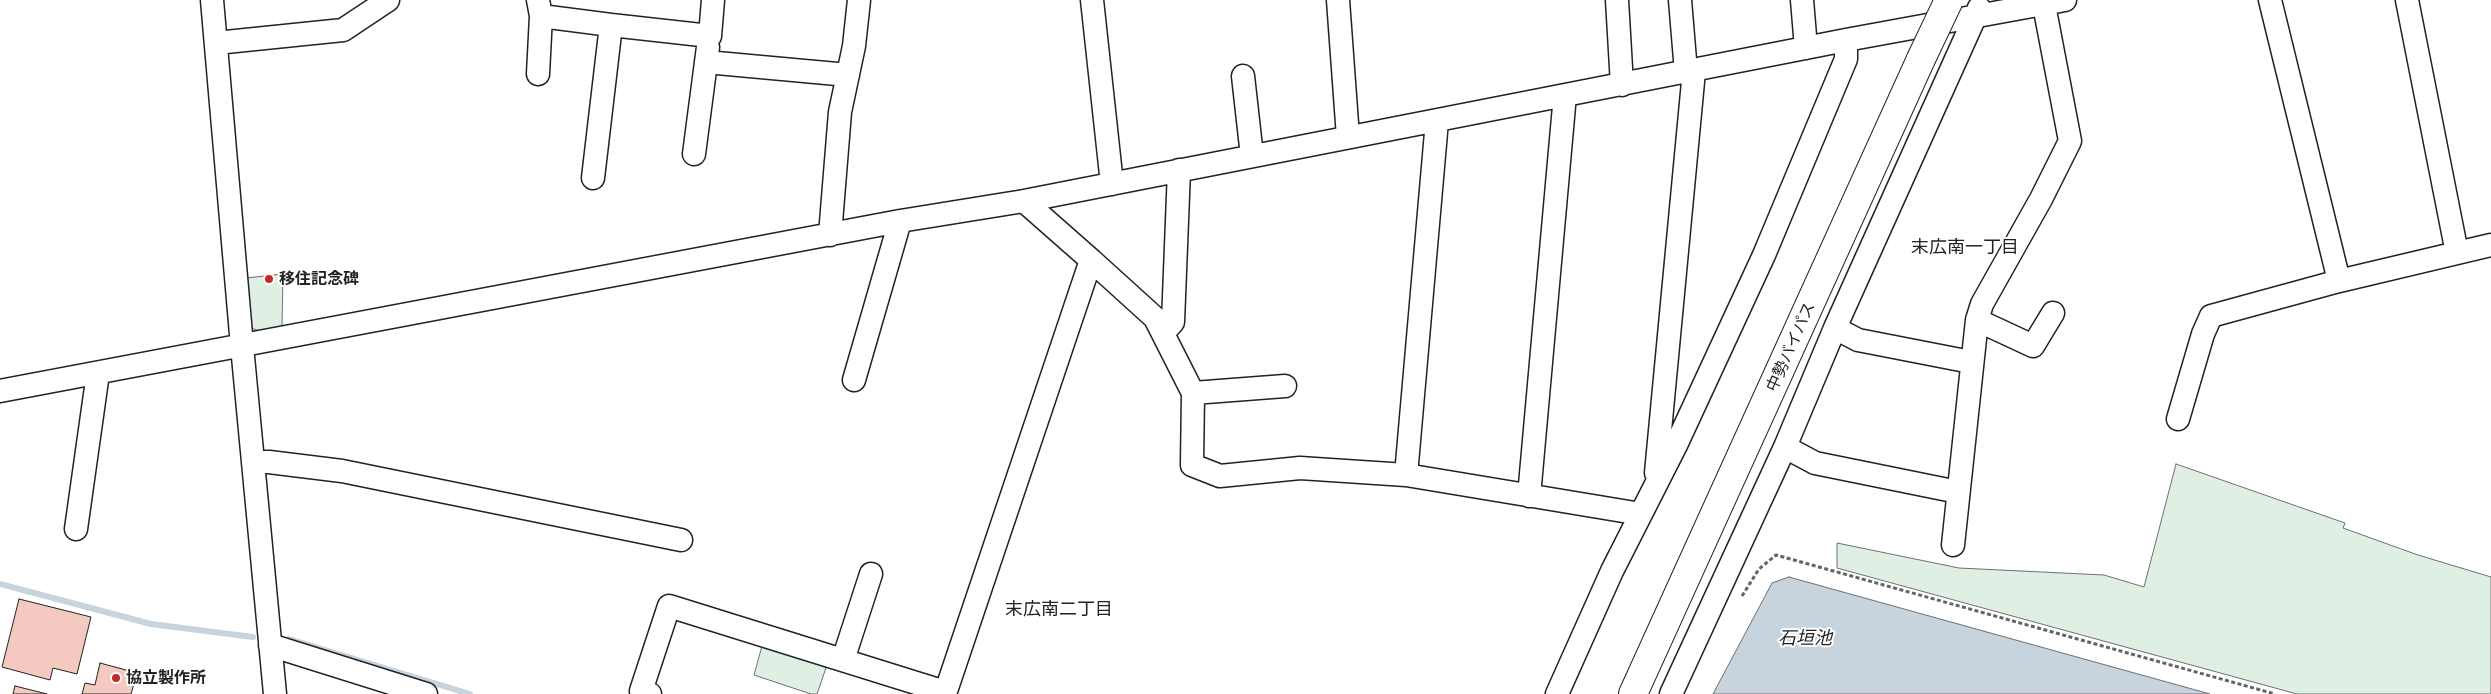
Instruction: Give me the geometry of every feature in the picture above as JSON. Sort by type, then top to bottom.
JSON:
[{"type":"highway","name":"中勢バイパス","points":[[1633,694],[1949,0]]},
{"type":"street","points":[[212,0],[275,694]]},
{"type":"street","points":[[216,43],[343,30],[388,0]]},
{"type":"street","points":[[694,154],[713,0]]},
{"type":"street","points":[[830,235],[840,112],[854,46],[859,0]]},
{"type":"street","points":[[1092,0],[1112,184]]},
{"type":"street","points":[[1338,0],[1348,137]]},
{"type":"street","points":[[1616,0],[1622,84]]},
{"type":"street","points":[[1655,486],[1690,71],[1680,0]]},
{"type":"street","points":[[1802,0],[1806,48]]},
{"type":"street","points":[[2270,0],[2339,282]]},
{"type":"street","points":[[2408,0],[2457,253]]},
{"type":"street","points":[[0,391],[900,221],[1024,201],[1846,40],[1979,9],[2055,2],[2070,141],[2041,199],[1982,304],[1976,320],[1953,545]]},
{"type":"street","points":[[538,74],[539,8],[611,25],[710,36]]},
{"type":"street","points":[[1671,694],[1785,447],[1834,328],[1979,9]]},
{"type":"street","points":[[593,178],[611,25]]},
{"type":"street","points":[[1557,694],[1612,571],[1655,486],[1764,255],[1846,59],[1846,40]]},
{"type":"street","points":[[706,62],[848,74]]},
{"type":"street","points":[[1243,76],[1252,156]]},
{"type":"street","points":[[1529,496],[1565,95]]},
{"type":"street","points":[[1406,475],[1437,121]]},
{"type":"street","points":[[1163,334],[1173,322],[1179,170]]},
{"type":"street","points":[[1024,201],[1155,318],[1193,393],[1192,465],[1220,476],[1300,468],[1406,475],[1641,514]]},
{"type":"street","points":[[854,380],[900,221]]},
{"type":"street","points":[[2178,419],[2202,334],[2211,316],[2491,245]]},
{"type":"street","points":[[650,694],[642,691],[669,606],[945,693],[1091,260]]},
{"type":"street","points":[[1976,320],[2033,346],[2053,313]]},
{"type":"street","points":[[1834,328],[1858,340],[1971,362]]},
{"type":"street","points":[[76,529],[98,373]]},
{"type":"street","points":[[1193,393],[1285,386]]},
{"type":"street","points":[[1785,447],[1815,463],[1958,492]]},
{"type":"street","points":[[253,462],[269,462],[342,471],[681,540]]},
{"type":"street","points":[[843,660],[871,574]]},
{"type":"street","points":[[270,645],[426,694]]},
{"type":"path","points":[[1776,556],[2275,694]]},
{"type":"green space","points":[[283,274],[282,328],[259,331],[254,329],[251,327],[246,278]]},
{"type":"green space","points":[[2176,464],[2345,523],[2343,528],[2418,555],[2491,577],[2491,694],[2297,694],[1837,568],[1837,543],[1959,568],[2104,575],[2144,587]]},
{"type":"green space","points":[[762,646],[827,665],[817,694],[811,694],[754,675]]},
{"type":"water","name":"石垣池","points":[[1789,577],[2210,694],[1713,694],[1772,583]]},
{"type":"building","points":[[19,599],[91,617],[77,674],[53,668],[50,680],[2,667]]},
{"type":"building","name":"協立製作所","points":[[100,663],[137,673],[131,694],[82,694],[85,683],[95,685]]},
{"type":"building","points":[[15,686],[47,694],[13,694]]},
{"type":"waterway","points":[[0,584],[151,624],[253,637]]},
{"type":"waterway","points":[[289,639],[470,694]]},
{"type":"place","name":"移住記念碑","points":[[269,279]]},
{"type":"place","name":"協立製作所","points":[[116,678]]},
{"type":"district","name":"末広南一丁目","points":[[1965,248]]},
{"type":"district","name":"末広南二丁目","points":[[1059,610]]}]
